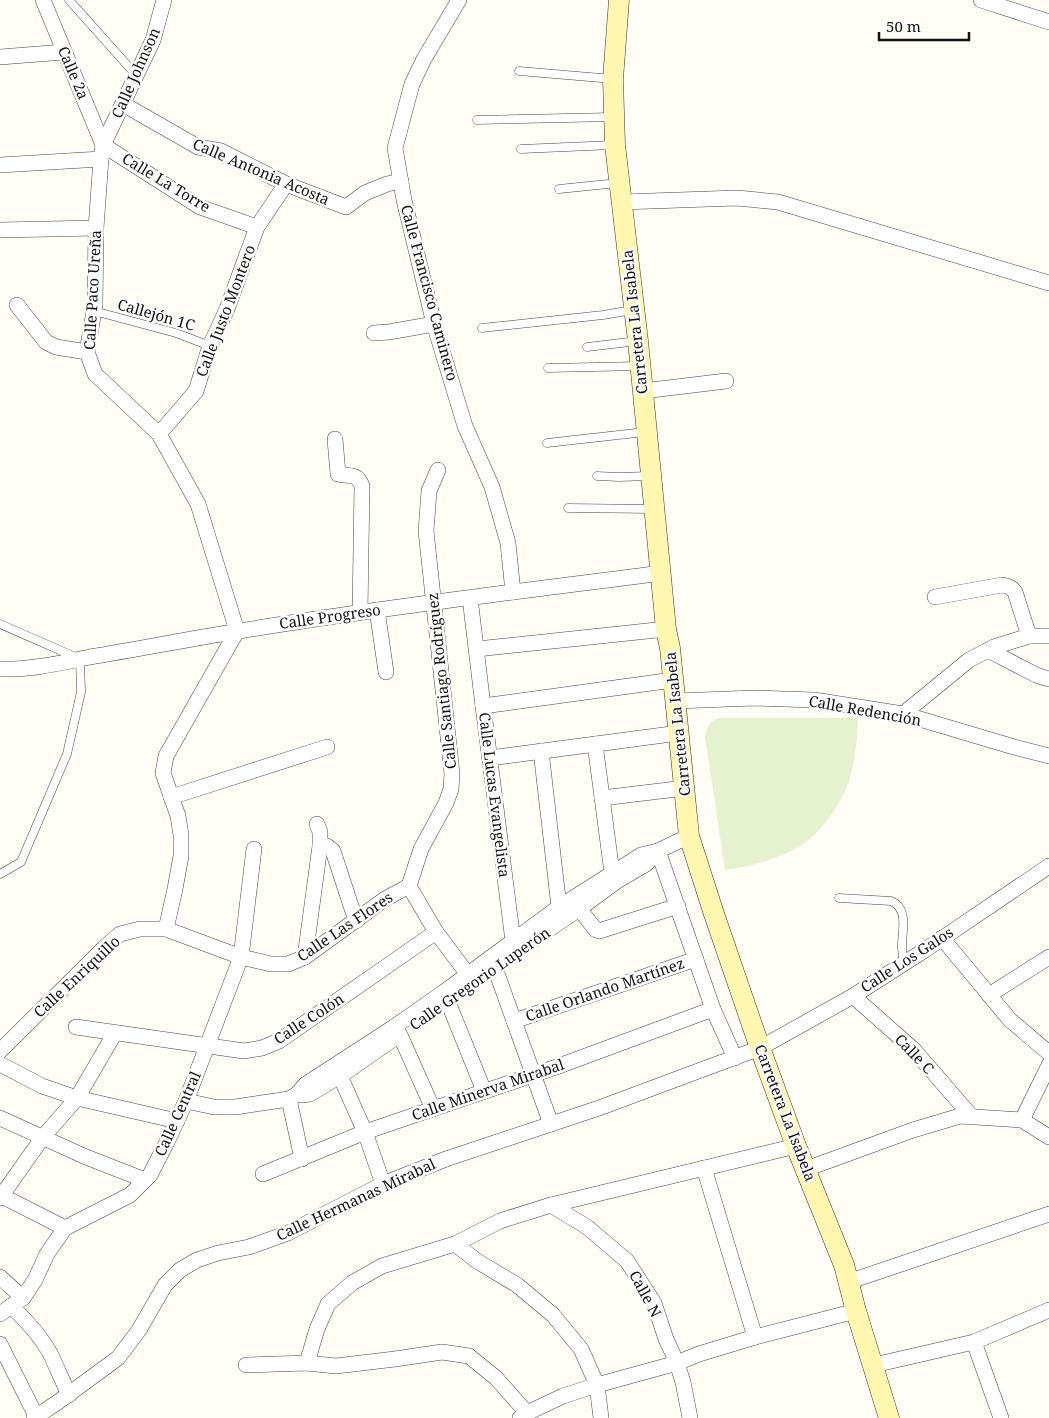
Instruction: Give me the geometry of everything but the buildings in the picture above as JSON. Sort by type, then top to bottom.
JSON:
[{"type":"main road","name":"Carretera La Isabela","points":[[619,0],[613,79],[616,145],[656,509],[666,629],[670,648],[689,836],[712,911],[760,1048],[796,1146],[844,1265],[889,1418]]},
{"type":"street","name":"Calle 2a","points":[[43,0],[102,152]]},
{"type":"street","name":"Calle Johnson","points":[[102,152],[154,40],[164,0]]},
{"type":"street","name":"Calle Francisco Caminero","points":[[459,0],[424,59],[412,84],[395,148],[404,200],[434,324],[465,426],[495,497],[508,543],[514,592]]},
{"type":"street","points":[[981,0],[1049,22]]},
{"type":"street","points":[[0,57],[64,52]]},
{"type":"street","name":"Calle Antonia Acosta","points":[[123,104],[198,147],[221,151],[286,184],[346,207],[365,193],[400,181]]},
{"type":"street","points":[[0,165],[102,152]]},
{"type":"street","name":"Calle La Torre","points":[[102,152],[200,207],[258,227]]},
{"type":"street","name":"Calle Paco Ureña","points":[[102,152],[96,228],[94,311],[87,352],[95,374],[159,434],[198,504],[237,631]]},
{"type":"street","name":"Calle Justo Montero","points":[[159,434],[196,391],[210,346],[227,309],[258,227],[286,184]]},
{"type":"street","points":[[622,202],[737,198],[778,202],[1049,283]]},
{"type":"street","points":[[0,230],[96,228]]},
{"type":"street","points":[[17,305],[46,342],[56,347],[87,352]]},
{"type":"street","points":[[374,333],[434,324]]},
{"type":"street","points":[[643,391],[726,381]]},
{"type":"street","points":[[335,439],[338,474],[353,475],[360,479],[362,486],[360,612]]},
{"type":"street","name":"Calle Santiago Rodríguez","points":[[409,886],[421,849],[446,803],[451,789],[452,774],[426,531],[429,491],[438,470]]},
{"type":"street","name":"Calle Progreso","points":[[0,670],[53,665],[237,631],[360,612],[662,573]]},
{"type":"street","points":[[935,597],[1002,585],[1008,586],[1015,592],[1029,636]]},
{"type":"street","name":"Calle Lucas Evangelista","points":[[470,598],[513,941]]},
{"type":"street","points":[[377,610],[386,672]]},
{"type":"street","points":[[477,649],[666,629]]},
{"type":"street","points":[[166,929],[181,856],[181,835],[178,816],[163,773],[166,756],[237,631]]},
{"type":"street","points":[[903,714],[969,660],[994,647],[1029,636],[1049,636]]},
{"type":"street","points":[[988,650],[1036,675],[1049,679]]},
{"type":"street","points":[[483,706],[673,680]]},
{"type":"street","name":"Calle Redención","points":[[676,702],[754,698],[814,700],[903,714],[1049,756]]},
{"type":"street","points":[[490,758],[679,733]]},
{"type":"street","points":[[594,744],[612,873]]},
{"type":"street","points":[[171,797],[327,747]]},
{"type":"street","points":[[541,751],[559,906]]},
{"type":"street","points":[[602,798],[685,788]]},
{"type":"street","points":[[305,957],[320,846],[320,832],[317,824]]},
{"type":"street","name":"Calle Gregorio Luperón","points":[[186,1101],[214,1108],[235,1107],[310,1094],[340,1076],[397,1031],[470,978],[513,941],[559,906],[642,855],[658,851],[689,836]]},
{"type":"street","points":[[320,846],[327,846],[333,851],[356,921]]},
{"type":"street","name":"Calle Central","points":[[11,1306],[35,1280],[47,1254],[65,1228],[130,1195],[150,1175],[186,1101],[241,957],[254,850]]},
{"type":"street","points":[[658,851],[714,1009],[735,1058]]},
{"type":"street","name":"Calle Gregorio Luperón","points":[[470,978],[495,968],[617,881],[646,864],[658,851]]},
{"type":"street","name":"Calle Los Galos","points":[[760,1048],[853,996],[1049,866]]},
{"type":"street","points":[[409,886],[436,932],[470,978]]},
{"type":"street","name":"Calle Las Flores","points":[[166,929],[241,957],[271,964],[288,964],[305,957],[385,900],[409,886]]},
{"type":"street","points":[[579,909],[596,930],[599,931],[678,906]]},
{"type":"street","name":"Calle Enriquillo","points":[[0,1051],[120,934],[140,929],[166,929]]},
{"type":"street","name":"Calle Colón","points":[[76,1027],[244,1051],[262,1048],[279,1041],[436,932]]},
{"type":"street","points":[[942,938],[1010,1020],[1046,1047]]},
{"type":"street","points":[[989,995],[1049,957]]},
{"type":"street","name":"Calle Orlando Martínez","points":[[514,1021],[696,959]]},
{"type":"street","points":[[495,968],[551,1124]]},
{"type":"street","points":[[446,996],[484,1091]]},
{"type":"street","name":"Calle C","points":[[853,996],[914,1050],[971,1116]]},
{"type":"street","name":"Calle Minerva Mirabal","points":[[263,1174],[365,1132],[533,1075],[714,1009]]},
{"type":"street","points":[[397,1031],[433,1109]]},
{"type":"street","name":"Calle Gregorio Luperón","points":[[292,1097],[306,1084],[397,1031]]},
{"type":"street","points":[[65,1228],[1,1196],[43,1137],[77,1098],[115,1033]]},
{"type":"street","name":"Calle Hermanas Mirabal","points":[[35,1417],[118,1358],[139,1330],[165,1285],[180,1270],[197,1260],[249,1247],[288,1234],[383,1184],[446,1159],[599,1108],[760,1048]]},
{"type":"street","points":[[0,1064],[42,1086],[77,1098],[177,1121]]},
{"type":"street","points":[[1022,1120],[1049,1065]]},
{"type":"street","points":[[340,1076],[365,1132],[383,1184]]},
{"type":"street","points":[[292,1097],[302,1159]]},
{"type":"street","points":[[806,1169],[913,1130],[960,1116],[1022,1120],[1049,1137]]},
{"type":"street","points":[[0,1118],[86,1157],[145,1180]]},
{"type":"street","points":[[306,1363],[317,1329],[328,1304],[352,1283],[382,1266],[456,1244],[500,1221],[551,1205],[796,1146]]},
{"type":"street","points":[[704,1168],[755,1337]]},
{"type":"street","name":"Calle N","points":[[551,1205],[587,1227],[627,1261],[654,1303],[683,1382],[690,1418]]},
{"type":"street","points":[[848,1282],[1049,1214]]},
{"type":"street","points":[[456,1244],[477,1261],[517,1285],[553,1315],[581,1349],[597,1385],[602,1418]]},
{"type":"street","points":[[0,1277],[11,1306],[26,1320],[51,1355],[68,1395]]},
{"type":"street","points":[[874,1365],[974,1342],[1049,1310]]},
{"type":"street","points":[[246,1366],[306,1363],[336,1366],[442,1352],[469,1356],[496,1378],[524,1415],[563,1396],[597,1385],[677,1363],[755,1337],[856,1311]]},
{"type":"street","points":[[974,1342],[1001,1418]]},
{"type":"street","points":[[0,1344],[35,1417]]},
{"type":"lane","points":[[69,0],[136,76]]},
{"type":"lane","points":[[519,70],[613,79]]},
{"type":"lane","points":[[477,120],[614,117]]},
{"type":"lane","points":[[521,149],[616,145]]},
{"type":"lane","points":[[559,189],[620,182]]},
{"type":"lane","points":[[482,328],[634,310]]},
{"type":"lane","name":"Callejón 1C","points":[[94,311],[176,333],[210,346]]},
{"type":"lane","points":[[588,346],[638,341]]},
{"type":"lane","points":[[548,368],[640,366]]},
{"type":"lane","points":[[547,443],[647,431]]},
{"type":"lane","points":[[597,476],[652,476]]},
{"type":"lane","points":[[568,508],[656,509]]},
{"type":"lane","points":[[0,624],[80,659],[82,692],[67,754],[21,862],[0,874]]},
{"type":"lane","points":[[839,898],[891,901],[897,904],[901,910],[904,926],[902,946],[904,963]]},
{"type":"green space","points":[[719,718],[858,718],[852,772],[836,808],[824,825],[809,840],[791,851],[759,863],[725,870],[705,737],[709,725]]}]
